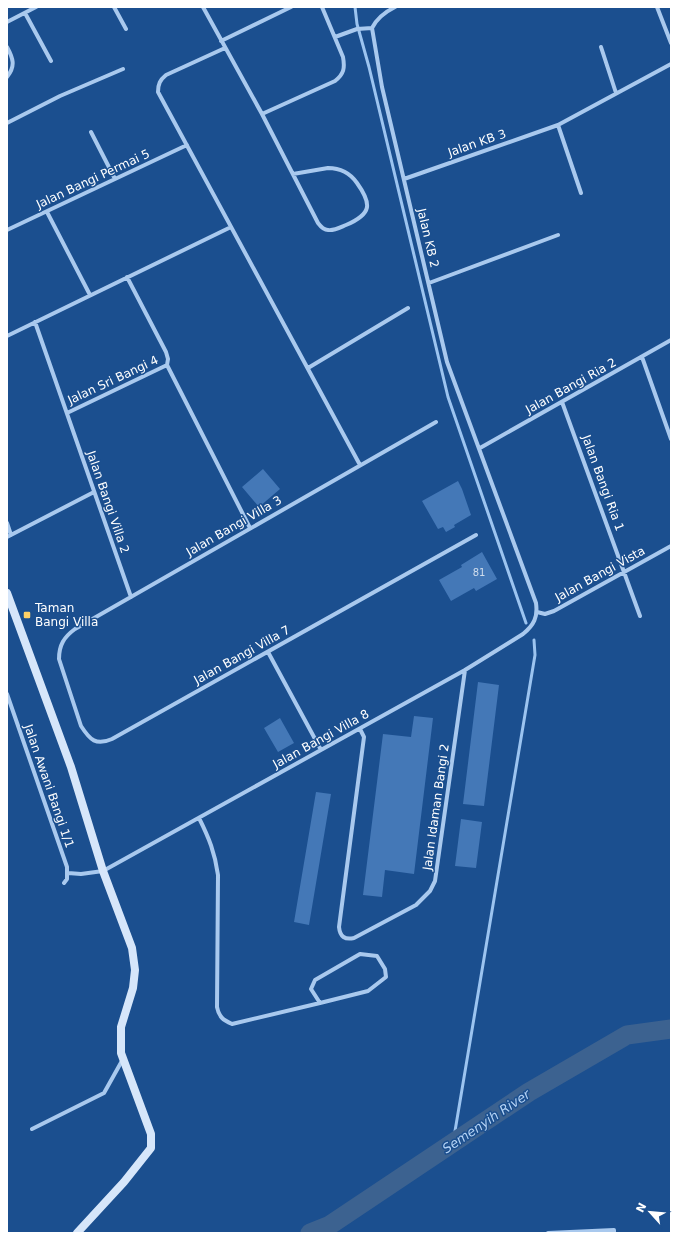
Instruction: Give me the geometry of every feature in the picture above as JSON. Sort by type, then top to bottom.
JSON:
[{"type":"street","points":[[7,22],[36,7]]},
{"type":"street","points":[[114,7],[126,28]]},
{"type":"street","points":[[203,7],[262,114],[318,223],[323,228],[334,230],[358,220],[365,213],[367,208],[367,197],[353,178],[345,171],[328,168],[293,174]]},
{"type":"street","points":[[221,41],[291,7]]},
{"type":"street","points":[[262,114],[335,81],[340,78],[344,72],[344,65],[335,37],[322,7]]},
{"type":"street","points":[[335,37],[357,29],[372,28],[381,16],[394,7]]},
{"type":"street","points":[[657,7],[671,43]]},
{"type":"street","points":[[24,13],[51,61]]},
{"type":"street","name":"Jalan KB 2","points":[[372,28],[382,87],[447,362],[536,603],[537,612]]},
{"type":"street","points":[[7,47],[13,60],[13,66],[7,77]]},
{"type":"street","points":[[225,48],[166,75],[158,85],[158,92],[360,465]]},
{"type":"street","points":[[601,48],[616,93]]},
{"type":"street","name":"Jalan KB 3","points":[[404,179],[558,125],[671,64]]},
{"type":"street","points":[[7,122],[60,96],[123,69]]},
{"type":"street","points":[[558,125],[581,193]]},
{"type":"street","points":[[91,132],[116,179]]},
{"type":"street","name":"Jalan Bangi Permai 5","points":[[7,230],[187,145]]},
{"type":"street","points":[[47,212],[90,295]]},
{"type":"street","points":[[7,336],[231,227]]},
{"type":"street","points":[[428,283],[558,235]]},
{"type":"street","points":[[127,277],[166,352],[168,365],[250,528]]},
{"type":"street","points":[[308,368],[408,308]]},
{"type":"street","name":"Jalan Bangi Villa 2","points":[[35,322],[131,597]]},
{"type":"street","name":"Jalan Bangi Ria 2","points":[[480,448],[671,340]]},
{"type":"street","points":[[642,357],[671,439]]},
{"type":"street","name":"Jalan Sri Bangi 4","points":[[67,413],[168,365]]},
{"type":"street","name":"Jalan Bangi Ria 1","points":[[562,402],[640,616]]},
{"type":"street","name":"Jalan Bangi Villa 3","points":[[59,659],[59,650],[62,641],[67,635],[436,422]]},
{"type":"street","points":[[7,523],[9,536],[94,492]]},
{"type":"street","name":"Jalan Bangi Villa 7","points":[[59,659],[82,726],[87,736],[96,742],[104,742],[112,739],[476,535]]},
{"type":"street","name":"Jalan Bangi Vista","points":[[537,612],[545,614],[554,611],[671,546]]},
{"type":"street","points":[[7,593],[71,767],[103,871],[132,948],[135,970],[133,988],[121,1027],[121,1053],[151,1134],[151,1148],[124,1182],[76,1233]]},
{"type":"street","name":"Jalan Bangi Villa 8","points":[[103,871],[465,670],[531,628],[537,612]]},
{"type":"street","points":[[268,652],[321,750]]},
{"type":"street","name":"Jalan Idaman Bangi 2","points":[[360,728],[364,737],[339,927],[342,937],[349,939],[354,938],[420,902],[430,891],[435,881],[465,670]]},
{"type":"street","name":"Jalan Awani Bangi 1/1","points":[[7,694],[68,873]]},
{"type":"street","points":[[199,818],[210,840],[218,875],[218,1015],[232,1024],[320,1003],[368,991],[386,977],[385,969],[377,956],[360,954],[315,980],[311,989],[320,1003]]},
{"type":"street","points":[[64,883],[67,879],[68,873],[81,874],[103,871]]},
{"type":"street","points":[[32,1129],[104,1093],[123,1059]]},
{"type":"street","points":[[548,1233],[614,1230],[614,1233]]},
{"type":"building","points":[[263,469],[280,489],[259,507],[242,487]]},
{"type":"building","points":[[458,481],[471,515],[454,525],[455,527],[446,532],[443,527],[438,529],[422,501]]},
{"type":"building","points":[[482,552],[497,579],[476,591],[474,588],[451,601],[439,580],[462,567],[461,565]]},
{"type":"building","points":[[478,682],[499,685],[484,806],[463,804]]},
{"type":"building","points":[[414,716],[433,718],[414,874],[385,870],[382,897],[363,895],[383,734],[411,737]]},
{"type":"building","points":[[280,718],[294,743],[278,752],[264,728]]},
{"type":"building","points":[[316,792],[331,794],[309,925],[294,922]]},
{"type":"building","points":[[461,819],[482,822],[476,868],[455,866]]},
{"type":"waterway","points":[[355,7],[357,24],[369,67],[448,397],[526,623]]},
{"type":"waterway","points":[[453,1143],[535,655],[534,640]]},
{"type":"waterway","name":"Semenyih River","points":[[310,1233],[330,1225],[529,1092],[627,1035],[671,1029]]},
{"type":"place","name":"Taman Bangi Villa","points":[[27,615]]}]
